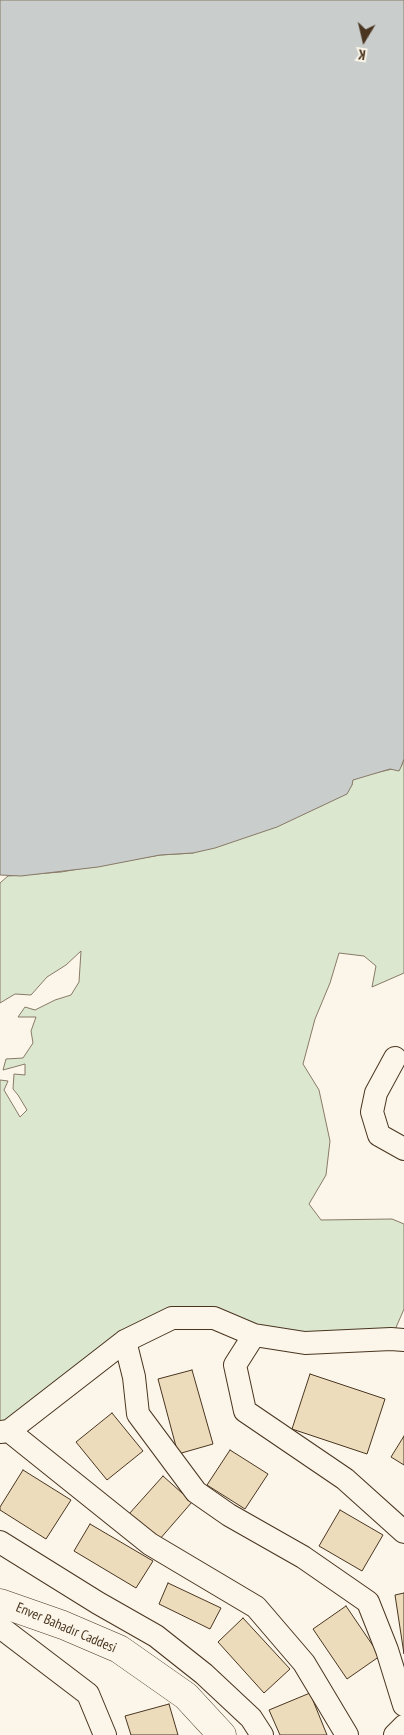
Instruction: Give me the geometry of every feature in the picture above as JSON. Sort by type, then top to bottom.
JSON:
[{"type":"main road","name":"Enver Bahadır Caddesi","points":[[0,1602],[63,1625],[119,1649],[186,1696],[222,1735]]},
{"type":"street","points":[[395,1058],[376,1092],[372,1112],[379,1135],[404,1149]]},
{"type":"street","points":[[347,1735],[304,1663],[256,1607],[150,1544],[4,1432],[125,1341],[172,1318],[214,1318],[254,1335],[305,1343],[404,1340]]},
{"type":"street","points":[[254,1335],[235,1365],[245,1411],[345,1479],[404,1532]]},
{"type":"street","points":[[125,1341],[134,1377],[138,1414],[196,1492],[229,1515],[303,1556],[368,1602],[387,1650],[404,1704]]},
{"type":"street","points":[[0,1542],[98,1603],[156,1636],[204,1674],[251,1718],[262,1735]]},
{"type":"street","points":[[0,1627],[88,1694],[105,1735]]},
{"type":"street","points":[[394,1735],[404,1726]]},
{"type":"green space","points":[[404,759],[404,973],[372,987],[376,966],[364,956],[339,953],[330,983],[315,1019],[303,1064],[319,1090],[330,1141],[326,1175],[309,1204],[321,1220],[392,1219],[404,1224],[404,1309],[391,1339],[305,1343],[172,1318],[0,1432],[0,1080],[8,1081],[4,1090],[20,1117],[27,1110],[13,1089],[14,1074],[25,1075],[25,1064],[3,1070],[6,1059],[23,1058],[33,1043],[31,1031],[36,1017],[18,1017],[25,1007],[35,1010],[55,1000],[71,995],[79,982],[81,951],[66,965],[47,977],[31,995],[15,994],[0,1003],[0,883],[8,876],[61,872],[160,855],[193,853],[352,785],[352,780],[401,767]]},
{"type":"shaded area","points":[[0,0],[404,0],[404,759],[401,767],[399,771],[390,769],[353,780],[347,794],[277,827],[215,848],[193,853],[160,855],[98,867],[21,876],[0,875]]},
{"type":"building","points":[[192,1370],[213,1444],[178,1454],[158,1379]]},
{"type":"building","points":[[310,1374],[385,1399],[367,1454],[292,1429]]},
{"type":"building","points":[[112,1413],[143,1451],[107,1480],[76,1442]]},
{"type":"building","points":[[404,1436],[404,1465],[391,1457]]},
{"type":"building","points":[[230,1450],[268,1474],[245,1509],[207,1485]]},
{"type":"building","points":[[23,1470],[71,1500],[46,1539],[0,1510]]},
{"type":"building","points":[[163,1476],[192,1502],[159,1540],[129,1514]]},
{"type":"building","points":[[340,1510],[383,1535],[362,1571],[319,1546]]},
{"type":"building","points":[[90,1524],[153,1561],[136,1588],[74,1551]]},
{"type":"building","points":[[168,1583],[221,1608],[210,1629],[159,1604]]},
{"type":"building","points":[[404,1593],[404,1654],[395,1595]]},
{"type":"building","points":[[346,1606],[380,1656],[347,1679],[313,1629]]},
{"type":"building","points":[[243,1618],[290,1669],[264,1693],[218,1642]]},
{"type":"building","points":[[310,1693],[327,1735],[280,1735],[269,1710]]},
{"type":"building","points":[[169,1704],[178,1735],[131,1735],[125,1716]]}]
